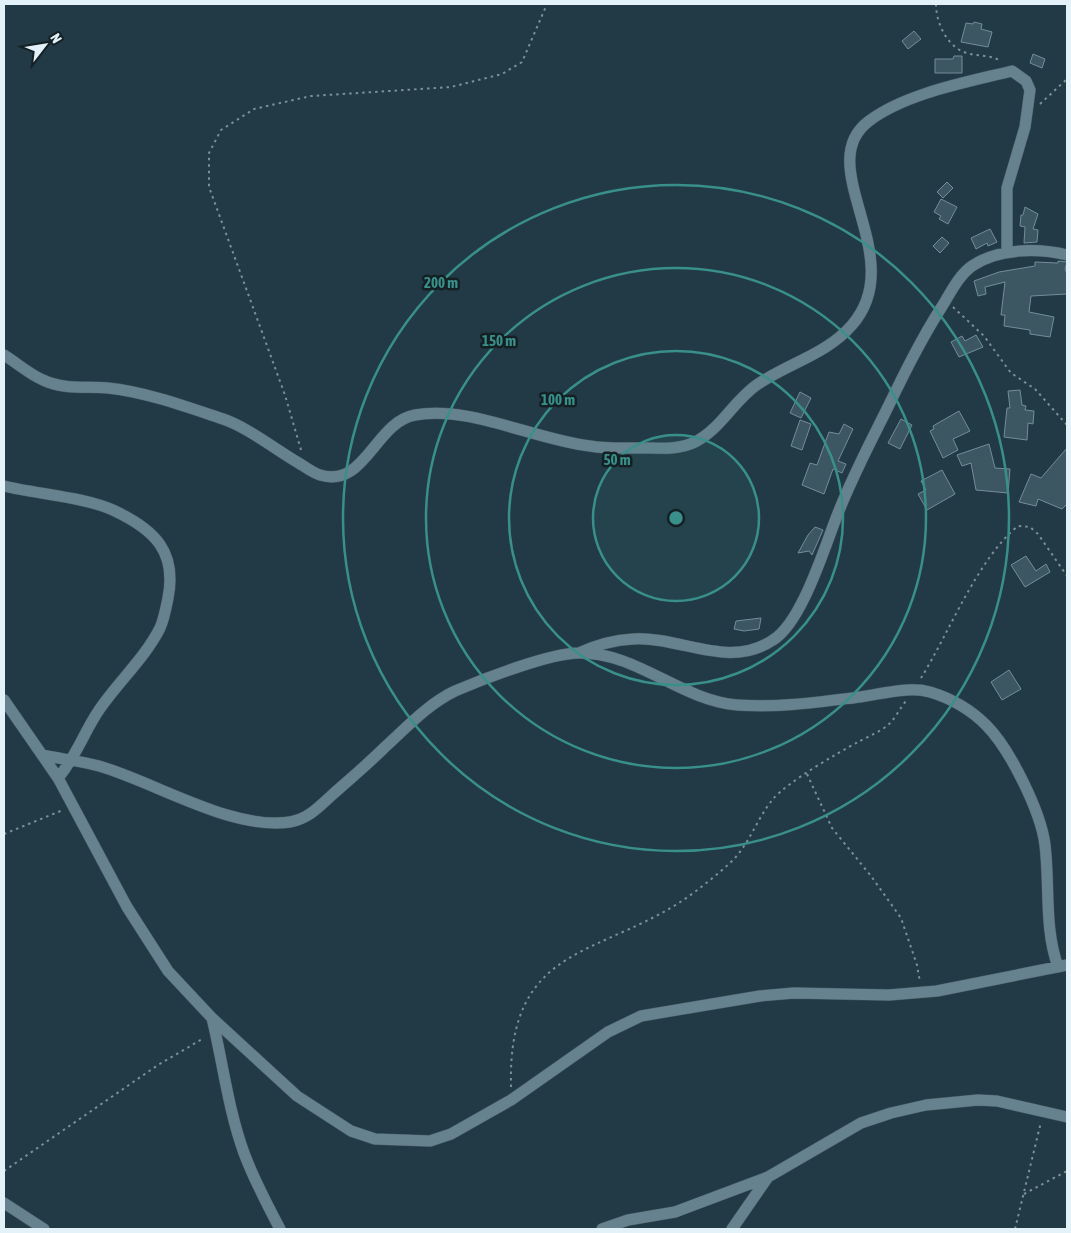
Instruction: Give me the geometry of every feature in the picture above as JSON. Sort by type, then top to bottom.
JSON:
[{"type":"street","points":[[4,356],[44,380],[69,388],[109,388],[228,420],[322,476],[340,475],[352,470],[370,454],[383,433],[394,424],[410,415],[431,412],[512,427],[589,446],[680,447],[696,441],[714,429],[746,393],[776,373],[838,340],[862,312],[873,278],[871,257],[852,179],[849,158],[851,144],[860,129],[871,119],[917,97],[1012,71],[1026,81],[1030,90],[1025,127],[1007,188],[1007,252]]},
{"type":"street","points":[[42,755],[100,766],[234,817],[270,825],[294,822],[315,811],[407,724],[454,692],[538,661],[579,653],[595,646],[633,639],[654,640],[705,651],[735,653],[759,647],[782,633],[798,610],[858,467],[912,359],[956,283],[972,266],[990,257],[1007,252],[1055,252],[1067,255]]},
{"type":"street","points":[[4,486],[85,502],[114,510],[149,532],[160,544],[171,570],[171,583],[161,627],[128,674],[100,709],[86,732],[72,762],[58,778]]},
{"type":"street","points":[[4,700],[58,778],[147,940],[168,971],[212,1018],[297,1096],[351,1131],[375,1140],[430,1141],[451,1134],[511,1100],[608,1032],[641,1016],[760,996],[922,993],[1063,966],[1052,943],[1046,905],[1045,843],[1029,797],[999,740],[984,723],[965,708],[928,692],[913,691],[794,706],[738,705],[697,696],[628,662],[579,653]]},
{"type":"street","points":[[212,1018],[231,1108],[244,1152],[255,1182],[280,1229]]},
{"type":"street","points":[[602,1229],[628,1220],[675,1212],[768,1177],[861,1123],[891,1112],[926,1105],[978,1100],[1004,1103],[1067,1118]]},
{"type":"street","points":[[732,1229],[768,1177]]},
{"type":"street","points":[[4,1203],[44,1229]]},
{"type":"path","points":[[305,467],[285,395],[209,186],[210,153],[221,130],[254,109],[311,96],[451,87],[502,74],[522,62],[547,4]]},
{"type":"path","points":[[936,4],[936,13],[943,32],[952,44],[964,52],[994,57],[1012,71]]},
{"type":"path","points":[[1038,107],[1042,100],[1067,79]]},
{"type":"path","points":[[946,301],[984,336],[1011,373],[1036,389],[1067,425]]},
{"type":"path","points":[[511,1100],[510,1061],[515,1026],[526,1002],[543,977],[575,954],[667,910],[696,891],[734,858],[774,798],[836,754],[888,725],[913,691],[983,566],[1004,537],[1018,526],[1030,527],[1038,534],[1067,576]]},
{"type":"path","points":[[807,774],[832,828],[901,918],[917,965],[922,993]]},
{"type":"path","points":[[4,834],[17,827],[74,806]]},
{"type":"path","points":[[4,1171],[158,1065],[215,1031]]},
{"type":"path","points":[[1015,1229],[1044,1113]]},
{"type":"path","points":[[1024,1194],[1067,1171]]},
{"type":"building","points":[[974,22],[982,24],[981,29],[992,32],[988,47],[961,42],[966,23],[973,24]]},
{"type":"building","points":[[914,31],[921,39],[908,49],[902,41]]},
{"type":"building","points":[[1033,54],[1045,59],[1042,68],[1030,63]]},
{"type":"building","points":[[954,56],[962,56],[962,73],[935,73],[935,59],[953,59]]},
{"type":"building","points":[[947,182],[953,188],[943,198],[937,192]]},
{"type":"building","points":[[941,199],[957,207],[948,224],[939,219],[941,216],[934,212]]},
{"type":"building","points":[[1025,207],[1038,214],[1033,229],[1038,230],[1037,242],[1024,243],[1025,227],[1020,226],[1021,215],[1023,215]]},
{"type":"building","points":[[990,229],[997,242],[988,246],[987,243],[976,249],[971,238]]},
{"type":"building","points":[[942,237],[949,243],[940,253],[933,246]]},
{"type":"building","points":[[1058,261],[1067,262],[1065,269],[1067,274],[1067,294],[1031,296],[1029,312],[1054,317],[1050,337],[1030,334],[1030,330],[1004,326],[1005,315],[1001,315],[1005,282],[985,287],[986,294],[978,296],[974,281],[999,272],[1035,266],[1035,262],[1058,263]]},
{"type":"building","points":[[976,335],[983,347],[959,357],[951,342],[962,336],[965,341]]},
{"type":"building","points":[[1020,390],[1022,405],[1026,406],[1025,410],[1034,411],[1033,424],[1028,423],[1027,440],[1004,437],[1007,408],[1010,408],[1008,391]]},
{"type":"building","points":[[800,392],[811,398],[801,418],[790,413]]},
{"type":"building","points":[[959,411],[970,431],[953,439],[958,450],[943,458],[930,431],[934,429],[933,426]]},
{"type":"building","points":[[901,419],[912,425],[900,449],[888,443]]},
{"type":"building","points":[[800,420],[811,424],[802,450],[791,446]]},
{"type":"building","points":[[844,424],[853,429],[838,461],[846,464],[842,473],[833,469],[824,494],[802,485],[810,463],[817,465],[829,432],[839,434]]},
{"type":"building","points":[[989,444],[995,468],[1010,469],[1008,493],[976,490],[971,463],[962,466],[957,455]]},
{"type":"building","points":[[1067,448],[1067,504],[1062,509],[1038,499],[1036,506],[1019,502],[1031,474],[1041,478]]},
{"type":"building","points":[[942,470],[955,494],[927,510],[918,494],[926,490],[921,481]]},
{"type":"building","points":[[815,527],[823,530],[812,555],[809,551],[798,553],[808,535]]},
{"type":"building","points":[[1026,556],[1036,571],[1046,564],[1050,572],[1025,587],[1011,565]]},
{"type":"building","points":[[761,618],[759,629],[744,631],[734,629],[736,621]]},
{"type":"building","points":[[1009,670],[1021,689],[1002,700],[991,682]]}]
